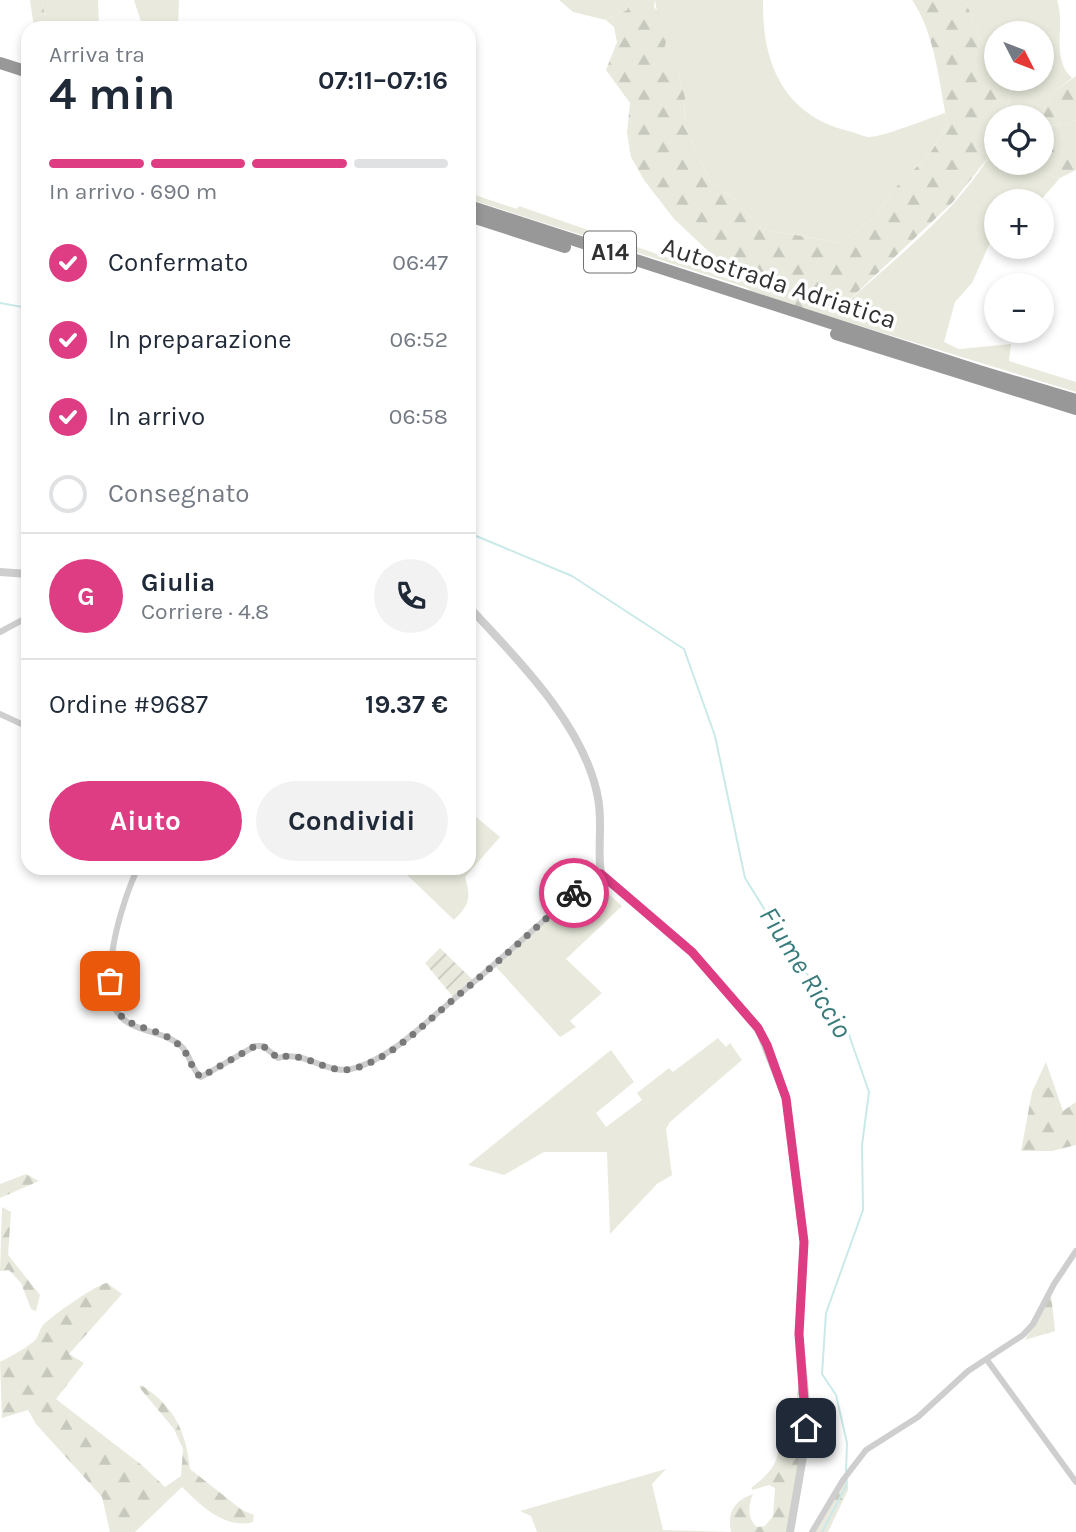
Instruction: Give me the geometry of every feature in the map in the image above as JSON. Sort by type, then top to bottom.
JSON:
[{"type":"highway","points":[[0,54],[21,61]]},
{"type":"highway","points":[[0,62],[21,70]]},
{"type":"highway","name":"Autostrada Adriatica","points":[[476,208],[1076,409]]},
{"type":"highway","name":"Autostrada Adriatica","points":[[476,217],[750,302]]},
{"type":"highway","name":"Autostrada Adriatica","points":[[977,376],[1076,400]]},
{"type":"street","points":[[0,572],[21,574]]},
{"type":"street","points":[[476,615],[556,708],[574,735],[599,801],[601,874]]},
{"type":"street","points":[[1,629],[21,620]]},
{"type":"street","points":[[0,714],[21,724]]},
{"type":"street","points":[[136,875],[114,947],[110,995],[114,1007],[126,1021],[181,1046],[201,1077],[255,1046],[263,1046],[278,1058],[298,1056],[341,1071],[373,1061],[407,1038],[498,963],[596,873],[601,874],[692,952],[758,1028],[786,1098],[804,1242],[799,1334],[807,1412],[805,1445],[790,1532]]},
{"type":"street","points":[[812,1532],[843,1480],[873,1444],[903,1427],[949,1385],[1008,1347],[1033,1324],[1068,1259],[1076,1251]]},
{"type":"street","points":[[987,1360],[1076,1482]]},
{"type":"green space","points":[[30,0],[42,0],[46,21],[33,21]]},
{"type":"green space","points":[[42,0],[98,0],[99,21],[46,21]]},
{"type":"green space","points":[[134,0],[179,0],[178,21],[141,21]]},
{"type":"green space","points":[[559,0],[630,0],[627,10],[606,20],[573,12]]},
{"type":"green space","points":[[630,0],[655,0],[654,7],[670,27],[664,49],[678,73],[685,97],[684,125],[710,181],[732,197],[762,229],[840,243],[877,215],[894,189],[928,156],[948,126],[932,44],[912,0],[965,0],[984,44],[984,91],[1011,91],[1008,105],[984,105],[984,163],[953,202],[831,317],[753,293],[674,219],[644,180],[631,157],[627,133],[630,103],[606,70],[617,42],[614,27],[606,20],[627,10]]},
{"type":"green space","points":[[655,0],[763,0],[767,45],[772,65],[781,83],[792,99],[826,123],[868,137],[945,113],[948,126],[928,156],[894,189],[877,215],[840,243],[762,229],[732,197],[710,181],[684,125],[685,97],[678,73],[663,49]]},
{"type":"green space","points":[[965,0],[1057,0],[1060,51],[1065,70],[1072,78],[1055,91],[1046,105],[1008,105],[1011,91],[1054,91],[1054,21],[984,21],[984,44]]},
{"type":"green space","points":[[1076,76],[1076,120],[1064,125],[1054,125],[1054,105],[1046,105],[1055,91]]},
{"type":"green space","points":[[1076,120],[1076,145],[1054,146],[1054,125],[1064,125]]},
{"type":"green space","points":[[1054,144],[1076,145],[1076,170],[1060,178],[1047,175],[1054,175]]},
{"type":"green space","points":[[983,166],[984,175],[1047,175],[1060,178],[1050,189],[984,189],[984,256],[972,283],[955,302],[944,342],[959,349],[1011,344],[1009,361],[1076,382],[1076,392],[831,317],[922,236],[945,213]]},
{"type":"green space","points":[[476,195],[517,209],[519,206],[732,280],[736,275],[751,289],[476,201]]},
{"type":"green space","points":[[476,817],[500,837],[476,864]]},
{"type":"green space","points":[[407,875],[467,875],[468,900],[454,920]]},
{"type":"green space","points":[[593,880],[622,906],[566,959],[602,993],[570,1021],[576,1027],[560,1037],[496,967]]},
{"type":"green space","points":[[440,948],[474,981],[454,998],[425,963]]},
{"type":"green space","points":[[718,1038],[726,1047],[730,1043],[742,1060],[670,1122],[666,1129],[672,1175],[657,1184],[610,1234],[607,1152],[544,1152],[504,1175],[468,1165],[611,1050],[634,1082],[596,1113],[606,1127],[642,1100],[637,1093],[669,1068],[673,1072]]},
{"type":"green space","points":[[1046,1062],[1063,1111],[1076,1102],[1076,1145],[1052,1151],[1021,1151],[1032,1092]]},
{"type":"green space","points":[[26,1174],[39,1181],[0,1198],[0,1184]]},
{"type":"green space","points":[[2,1207],[11,1212],[8,1255],[40,1295],[36,1311],[31,1309],[21,1283],[9,1270],[0,1271]]},
{"type":"green space","points":[[107,1283],[122,1294],[69,1354],[84,1363],[56,1399],[143,1466],[165,1487],[181,1476],[183,1449],[174,1429],[139,1387],[141,1385],[162,1402],[176,1421],[185,1443],[190,1469],[242,1510],[254,1515],[253,1522],[223,1519],[205,1508],[182,1487],[135,1532],[110,1532],[102,1497],[36,1424],[28,1410],[2,1418],[0,1362],[33,1342],[44,1324],[56,1314]]},
{"type":"green space","points":[[1051,1294],[1055,1331],[1025,1340]]},
{"type":"green space","points":[[799,1382],[805,1430],[788,1532],[731,1532],[733,1508],[753,1494],[749,1512],[754,1524],[757,1527],[765,1526],[773,1516],[775,1488],[769,1485],[752,1490],[752,1487],[774,1465],[778,1452],[777,1437],[795,1449],[794,1418]]},
{"type":"green space","points":[[666,1469],[652,1484],[663,1530],[731,1532],[537,1532],[531,1516],[520,1511]]},
{"type":"green space","points":[[848,1475],[848,1490],[828,1532],[814,1532]]},
{"type":"waterway","name":"Fiume Riccio","points":[[0,303],[21,307]]},
{"type":"waterway","name":"Fiume Riccio","points":[[476,536],[572,576],[684,649],[715,736],[745,878],[788,947],[848,1032],[869,1092],[862,1145],[863,1210],[826,1313],[822,1374],[836,1395],[847,1443],[846,1471]]},
{"type":"waterway","name":"Fiume Riccio","points":[[822,1532],[846,1486],[846,1480]]},
{"type":"way so far","points":[[110,981],[110,995],[120,1016],[181,1046],[201,1077],[255,1046],[263,1046],[278,1058],[298,1056],[341,1071],[355,1069],[390,1052],[498,963],[574,893]]},
{"type":"route","points":[[574,893],[596,873],[601,874],[692,952],[758,1028],[767,1045],[786,1098],[804,1242],[799,1334],[807,1412],[806,1428]]}]
